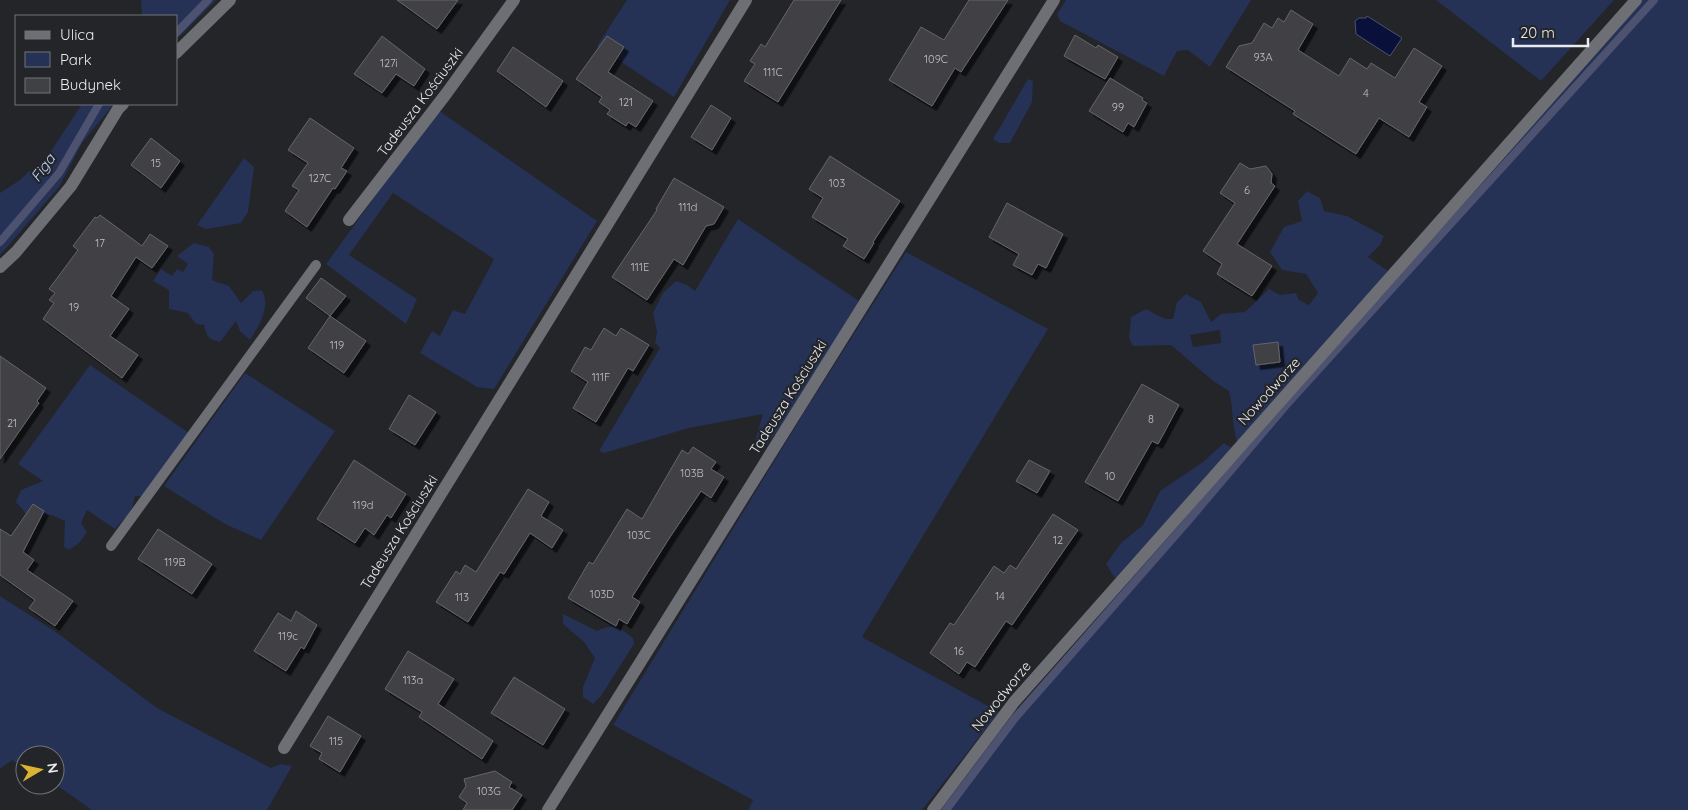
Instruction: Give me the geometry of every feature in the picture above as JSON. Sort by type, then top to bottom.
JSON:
[{"type":"street","points":[[178,51],[230,0]]},
{"type":"street","name":"Tadeusza Kościuszki","points":[[349,220],[446,94],[514,0]]},
{"type":"street","name":"Tadeusza Kościuszki","points":[[284,748],[746,0]]},
{"type":"street","name":"Tadeusza Kościuszki","points":[[548,810],[1054,0]]},
{"type":"street","name":"Nowodworze","points":[[933,810],[1014,702],[1636,0]]},
{"type":"street","points":[[0,266],[16,252],[71,186],[122,105]]},
{"type":"lane","points":[[111,546],[316,265]]},
{"type":"green space","points":[[141,0],[216,0],[178,38],[178,15],[142,15]]},
{"type":"green space","points":[[627,0],[730,0],[674,97],[597,46]]},
{"type":"green space","points":[[1066,0],[1251,0],[1210,67],[1188,50],[1177,51],[1164,76],[1060,21],[1057,14]]},
{"type":"green space","points":[[1436,0],[1614,0],[1541,81]]},
{"type":"green space","points":[[1641,0],[1688,0],[1688,810],[937,810],[1000,726],[1002,730],[1127,583],[1114,577],[1106,564],[1121,543],[1143,525],[1160,491],[1203,462],[1224,443],[1232,448],[1238,444],[1234,430],[1229,391],[1213,381],[1171,345],[1133,346],[1129,338],[1131,317],[1146,309],[1165,319],[1173,319],[1177,302],[1186,294],[1201,302],[1211,322],[1221,314],[1245,312],[1269,289],[1280,295],[1296,293],[1299,300],[1309,305],[1318,293],[1306,274],[1282,270],[1270,252],[1284,227],[1302,221],[1298,201],[1307,191],[1320,198],[1324,211],[1347,216],[1384,236],[1380,245],[1368,257],[1395,276]],"holes":[[[1220,330],[1221,343],[1193,347],[1190,335]],[[1278,342],[1280,362],[1256,365],[1254,345]]]},
{"type":"green space","points":[[1028,79],[1033,81],[1032,102],[1010,143],[999,143],[993,139]]},
{"type":"green space","points":[[81,105],[113,105],[82,143],[59,187],[0,255],[0,193],[20,180],[29,171],[37,172]]},
{"type":"green space","points":[[438,110],[597,221],[494,389],[477,387],[420,353],[432,331],[440,336],[453,310],[465,314],[494,259],[393,193],[349,255],[417,299],[406,324],[326,264]]},
{"type":"green space","points":[[244,158],[254,167],[248,212],[241,223],[206,229],[197,225]]},
{"type":"green space","points":[[738,219],[859,301],[791,413],[760,451],[754,444],[763,414],[689,428],[604,453],[599,451],[660,348],[655,343],[657,332],[653,313],[663,293],[676,281],[687,285],[695,291]]},
{"type":"green space","points":[[194,243],[209,247],[214,254],[212,280],[229,286],[241,303],[253,291],[262,290],[265,310],[250,340],[240,331],[236,321],[220,342],[213,340],[207,335],[204,325],[196,324],[188,313],[169,309],[169,290],[153,281],[161,269],[172,276],[177,269],[183,272],[188,264],[177,256]]},
{"type":"green space","points":[[906,252],[1048,329],[862,637],[999,712],[922,810],[748,810],[753,800],[613,725],[803,414]]},
{"type":"green space","points":[[90,365],[189,433],[143,496],[135,496],[131,512],[115,529],[87,510],[81,523],[87,532],[79,543],[69,550],[64,547],[65,521],[51,515],[26,514],[16,502],[21,490],[43,481],[18,464]]},
{"type":"green space","points":[[245,373],[335,431],[261,540],[225,524],[164,486]]},
{"type":"green space","points":[[0,596],[56,632],[157,708],[271,768],[281,764],[292,766],[267,810],[92,810],[65,791],[65,745],[15,745],[15,762],[12,760],[0,769]]},
{"type":"green space","points":[[563,614],[597,631],[612,627],[633,638],[634,644],[601,696],[593,704],[583,697],[583,687],[595,658],[584,642],[563,624]]},
{"type":"shaded area","points":[[1367,16],[1402,38],[1390,56],[1356,34],[1355,21]]},
{"type":"building","points":[[397,0],[458,0],[437,29]]},
{"type":"building","points":[[794,0],[841,0],[778,102],[744,81],[755,64],[750,61],[761,44],[765,47]]},
{"type":"building","points":[[969,0],[1008,0],[961,72],[955,68],[932,106],[889,80],[921,27],[944,40]]},
{"type":"building","points":[[1291,10],[1313,24],[1298,50],[1339,76],[1350,58],[1367,69],[1371,63],[1395,78],[1414,48],[1442,66],[1419,102],[1427,107],[1409,137],[1379,118],[1356,154],[1293,114],[1295,111],[1226,67],[1239,46],[1252,43],[1264,23],[1272,28],[1278,18],[1284,22]]},
{"type":"building","points":[[1075,35],[1096,48],[1098,45],[1118,57],[1105,79],[1064,56]]},
{"type":"building","points":[[382,36],[425,69],[414,86],[396,74],[382,93],[354,74]]},
{"type":"building","points":[[607,36],[624,47],[608,72],[653,101],[636,127],[628,122],[626,126],[607,114],[610,110],[599,102],[602,97],[576,79]]},
{"type":"building","points":[[513,47],[563,81],[546,107],[497,71]]},
{"type":"building","points":[[1110,78],[1143,98],[1142,100],[1147,103],[1134,127],[1128,123],[1123,132],[1089,111]]},
{"type":"building","points":[[711,105],[731,118],[712,150],[691,137]]},
{"type":"building","points":[[310,118],[354,148],[341,168],[347,171],[335,189],[333,188],[307,227],[285,211],[299,190],[292,186],[308,163],[288,150]]},
{"type":"building","points":[[151,138],[180,161],[161,188],[131,165]]},
{"type":"building","points":[[830,156],[900,201],[864,259],[843,246],[848,239],[812,217],[823,198],[809,189]]},
{"type":"building","points":[[1240,163],[1250,169],[1266,166],[1272,174],[1271,183],[1275,186],[1237,244],[1272,266],[1252,296],[1217,274],[1222,264],[1203,251],[1235,203],[1220,193]]},
{"type":"building","points":[[674,178],[724,207],[714,224],[706,226],[683,265],[674,259],[647,300],[612,277],[657,210]]},
{"type":"building","points":[[1007,203],[1063,234],[1046,268],[1038,264],[1032,275],[1013,265],[1019,254],[989,237]]},
{"type":"building","points":[[100,215],[142,246],[150,234],[168,246],[152,268],[136,257],[111,296],[129,309],[110,336],[138,355],[122,378],[43,319],[54,303],[49,300],[55,293],[49,289],[78,250],[73,246],[95,217],[97,218]]},
{"type":"building","points":[[321,278],[346,296],[330,316],[306,298]]},
{"type":"building","points":[[330,316],[366,341],[344,373],[308,348]]},
{"type":"building","points":[[604,328],[616,336],[621,328],[649,345],[633,371],[628,368],[596,422],[573,408],[588,382],[571,371],[585,347],[591,350]]},
{"type":"building","points":[[1278,342],[1280,362],[1256,365],[1253,345]]},
{"type":"building","points":[[0,356],[46,388],[37,401],[39,403],[0,459]]},
{"type":"building","points":[[1142,384],[1179,405],[1158,444],[1152,441],[1118,501],[1085,482]]},
{"type":"building","points":[[409,395],[436,412],[415,445],[389,429]]},
{"type":"building","points":[[693,447],[716,462],[711,469],[724,477],[711,498],[701,491],[670,537],[632,597],[640,602],[627,624],[619,619],[616,626],[568,598],[589,562],[593,564],[627,509],[642,519],[682,450],[688,454]]},
{"type":"building","points":[[354,460],[406,494],[391,518],[387,515],[374,535],[365,528],[355,543],[317,519]]},
{"type":"building","points":[[1029,460],[1050,471],[1037,493],[1016,481]]},
{"type":"building","points":[[528,489],[549,502],[541,516],[563,530],[552,548],[530,533],[504,574],[500,572],[468,622],[436,602],[456,571],[460,574],[465,565],[476,572]]},
{"type":"building","points":[[33,504],[44,511],[23,552],[34,560],[27,570],[73,601],[55,626],[29,608],[35,600],[0,575],[0,529],[11,536]]},
{"type":"building","points":[[1053,514],[1078,530],[1012,625],[1006,621],[975,667],[967,662],[959,674],[930,653],[950,623],[954,625],[994,566],[1004,573],[1010,565],[1016,569]]},
{"type":"building","points":[[158,529],[212,564],[192,594],[138,559]]},
{"type":"building","points":[[296,611],[317,625],[304,649],[301,647],[286,671],[254,651],[278,613],[291,621]]},
{"type":"building","points":[[408,651],[454,679],[438,704],[493,741],[482,759],[419,717],[422,712],[385,689]]},
{"type":"building","points":[[514,677],[565,709],[543,745],[491,713]]},
{"type":"building","points":[[328,716],[361,736],[340,772],[319,759],[322,753],[310,746]]},
{"type":"building","points":[[495,771],[512,782],[509,787],[522,795],[512,810],[463,810],[467,803],[459,797],[466,786],[464,779]]},
{"type":"waterway","name":"Figa","points":[[178,31],[208,0]]},
{"type":"waterway","points":[[946,810],[1015,718],[1188,521],[1288,403],[1654,0]]},
{"type":"waterway","name":"Figa","points":[[0,242],[59,173],[98,105]]}]
